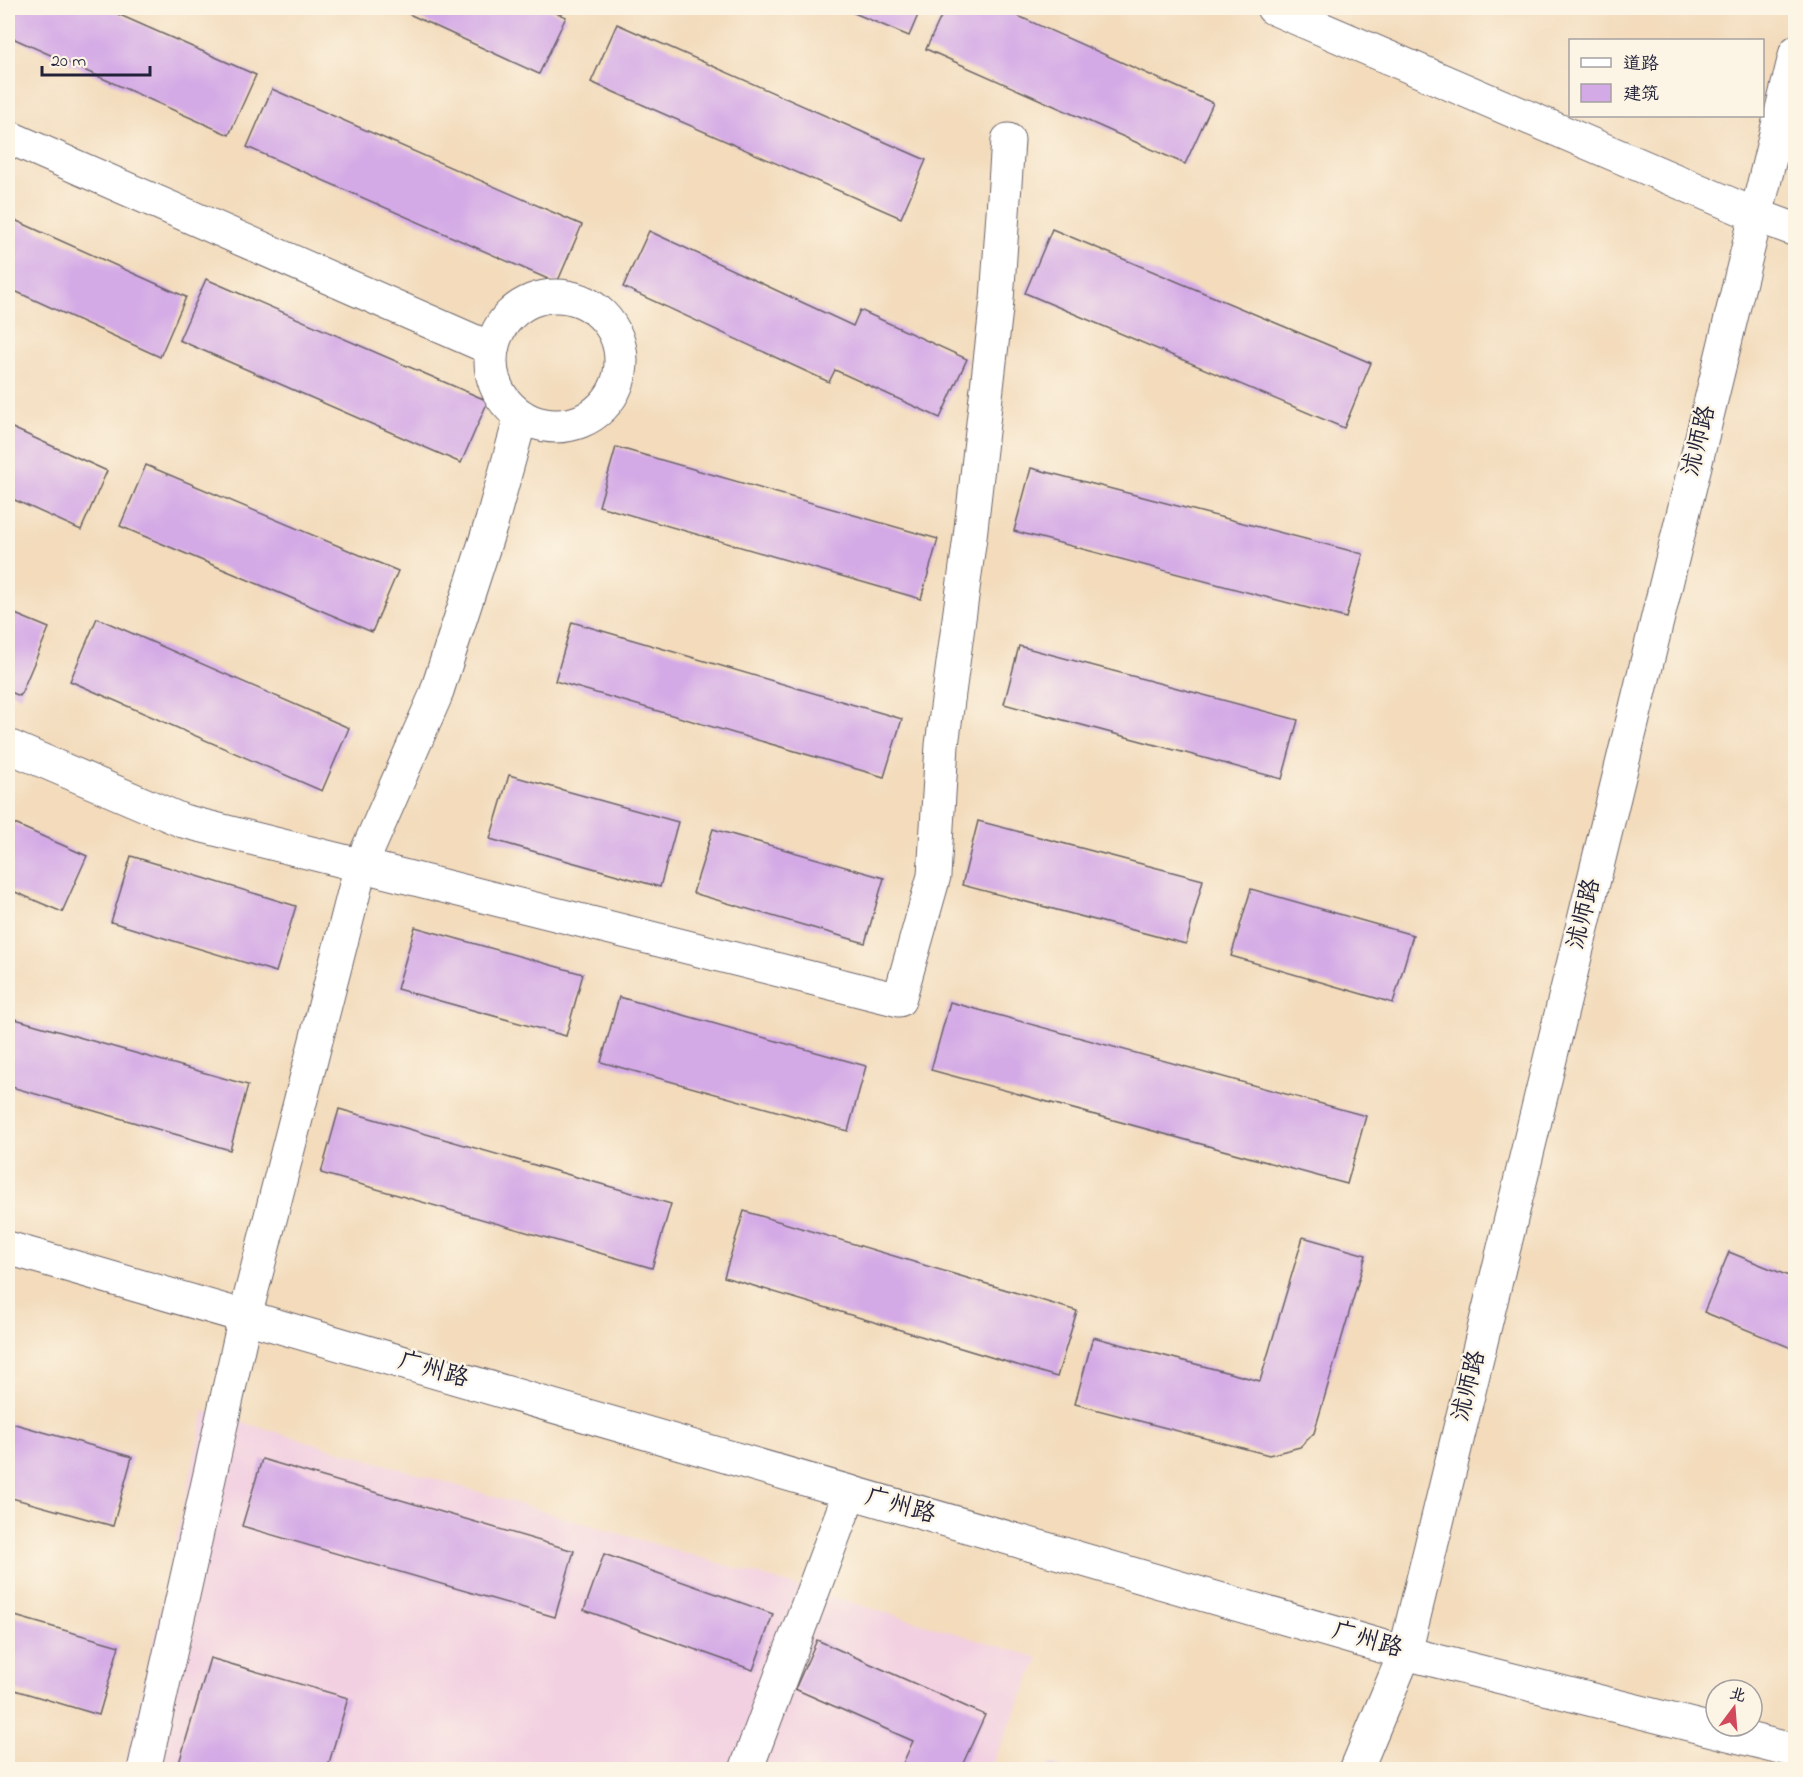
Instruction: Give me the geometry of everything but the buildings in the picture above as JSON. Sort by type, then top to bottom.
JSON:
[{"type":"street","points":[[1274,8],[1756,215],[1796,230]]},
{"type":"street","name":"沭师路","points":[[1356,1770],[1405,1653],[1796,52]]},
{"type":"street","points":[[8,138],[492,349]]},
{"type":"street","points":[[8,746],[183,821],[899,1000],[934,876],[942,745],[970,537],[997,300],[1008,140]]},
{"type":"street","points":[[554,296],[575,299],[595,309],[610,325],[620,345],[621,367],[618,378],[615,388],[603,406],[585,419],[564,425],[542,424],[521,416],[507,403],[496,387],[491,368],[492,349],[499,328],[513,311],[532,300],[554,296]]},
{"type":"street","points":[[144,1770],[245,1317],[361,865],[435,697],[492,521],[521,416]]},
{"type":"street","name":"广州路","points":[[8,1248],[1405,1653],[1796,1751]]},
{"type":"street","points":[[746,1770],[850,1492]]},
{"type":"shaded area","points":[[205,1411],[1039,1658],[990,1769],[124,1770]]}]
